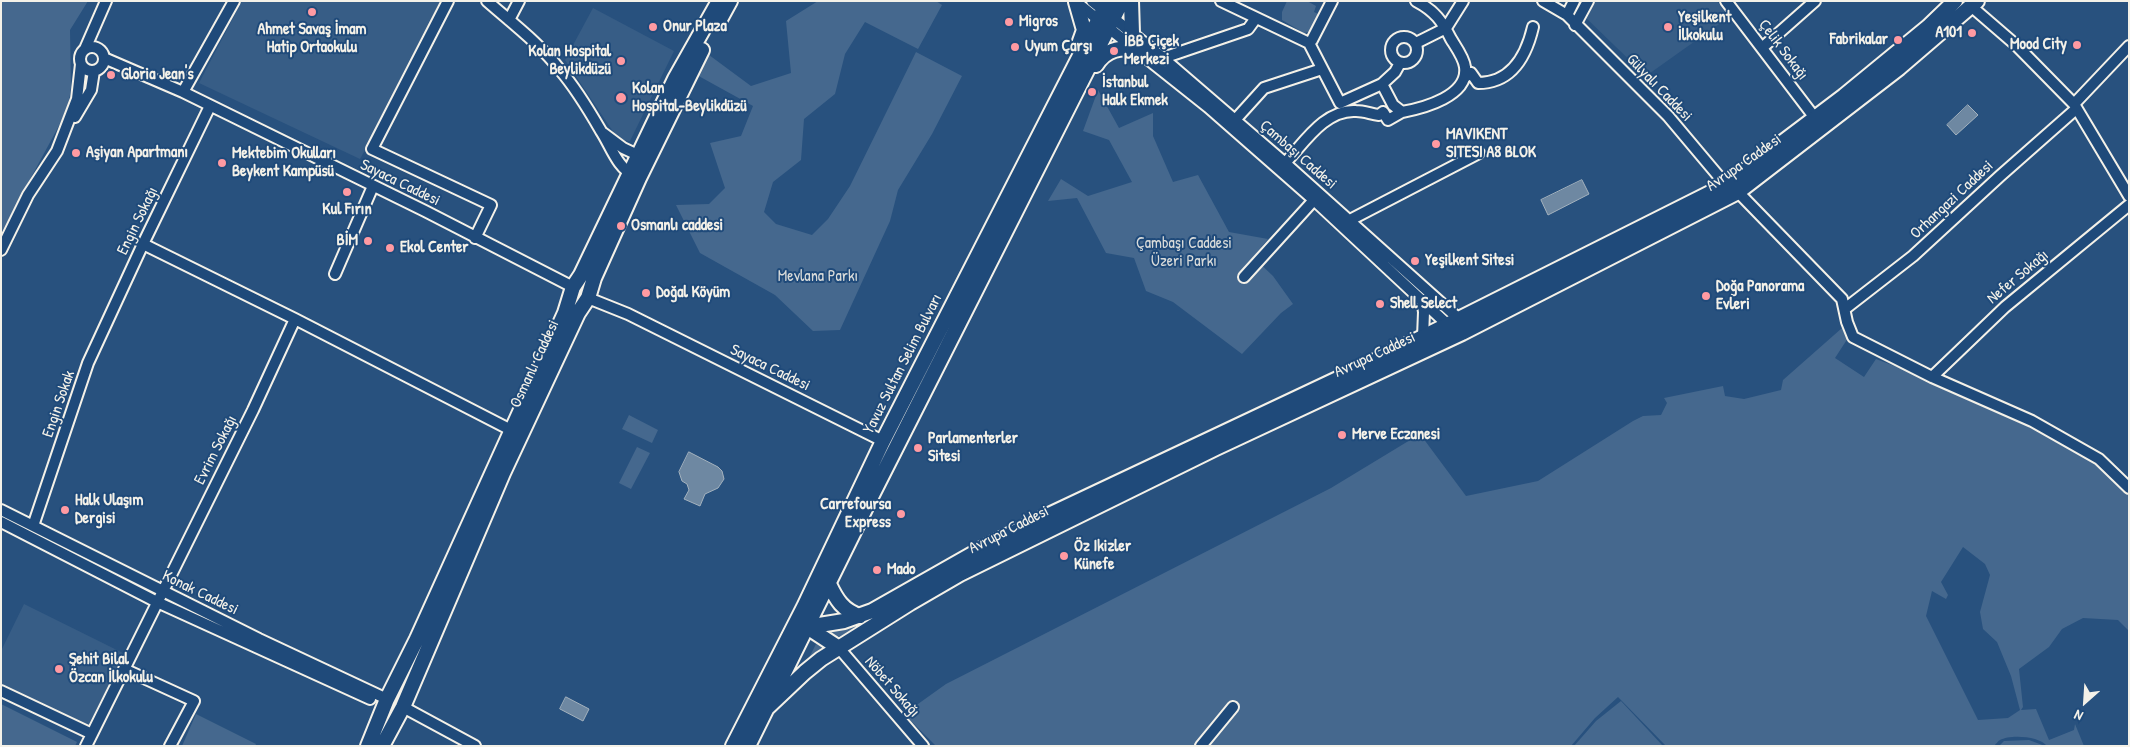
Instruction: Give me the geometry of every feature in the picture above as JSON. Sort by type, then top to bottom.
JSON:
[{"type":"main road","name":"Osmanlı Caddesi","points":[[368,746],[565,313],[573,288],[634,176],[675,79],[719,1]]},
{"type":"main road","name":"Osmanlı Caddesi","points":[[643,157],[730,1]]},
{"type":"main road","name":"Yavuz Sultan Selim Bulvarı","points":[[734,746],[802,624],[829,584],[900,443],[1106,16],[1122,1]]},
{"type":"main road","points":[[1131,1],[1132,33]]},
{"type":"main road","name":"Avrupa Caddesi","points":[[802,624],[834,624],[860,616],[983,548],[1049,515],[1327,384],[1726,185],[1816,118],[1928,28],[1954,1]]},
{"type":"main road","points":[[1075,2],[1084,30],[1074,57],[1079,72],[1094,69],[1107,52],[1126,48],[1138,50]]},
{"type":"main road","name":"Avrupa Caddesi","points":[[767,708],[805,672],[839,648],[910,603],[1013,547],[1216,448],[1462,333],[1738,192],[1899,68],[1974,4]]},
{"type":"main road","name":"Yavuz Sultan Selim Bulvarı","points":[[748,746],[767,708],[802,624],[886,436],[1079,72]]},
{"type":"main road","name":"Osmanlı Caddesi","points":[[382,746],[403,707],[503,473],[578,313],[588,297],[634,176]]},
{"type":"main road","points":[[573,288],[575,300],[588,297]]},
{"type":"main road","points":[[1453,322],[1462,328],[1462,333]]},
{"type":"main road","points":[[886,436],[901,436],[900,443]]},
{"type":"main road","points":[[829,584],[840,604],[853,614],[860,616]]},
{"type":"main road","points":[[802,624],[839,648]]},
{"type":"main road","points":[[386,703],[397,695],[403,707]]},
{"type":"street","points":[[1,250],[28,195],[57,151],[66,130],[79,90],[80,56],[85,49],[106,1]]},
{"type":"street","points":[[183,92],[234,1]]},
{"type":"street","points":[[448,1],[372,150],[491,205],[476,238]]},
{"type":"street","points":[[487,1],[560,70],[602,132],[608,147],[634,176]]},
{"type":"street","points":[[509,20],[519,1]]},
{"type":"street","points":[[1092,1],[1106,16]]},
{"type":"street","points":[[1221,1],[1232,3],[1256,18],[1309,43],[1340,103],[1382,84],[1395,72],[1400,63]]},
{"type":"street","points":[[1309,43],[1332,1]]},
{"type":"street","points":[[1285,163],[1323,122],[1333,116],[1356,111],[1379,115],[1383,112],[1388,120],[1402,112],[1415,110],[1445,98],[1461,86],[1465,77],[1465,65],[1446,28],[1431,9],[1416,1]]},
{"type":"street","points":[[1416,44],[1446,28],[1463,1]]},
{"type":"street","name":"Gülyalı Caddesi","points":[[1543,1],[1566,15],[1668,116],[1726,185]]},
{"type":"street","points":[[1564,1],[1567,6],[1566,15]]},
{"type":"street","points":[[1566,15],[1574,1]]},
{"type":"street","points":[[1575,25],[1588,1]]},
{"type":"street","name":"Çelik Sokağı","points":[[1726,1],[1816,118]]},
{"type":"street","points":[[1763,47],[1815,1]]},
{"type":"street","points":[[1075,2],[1106,16]]},
{"type":"street","points":[[1974,4],[2075,106],[2128,190]]},
{"type":"street","name":"Çambaşı Caddesi","points":[[1106,16],[1132,33],[1163,58],[1350,220],[1453,322]]},
{"type":"street","name":"Çambaşı Caddesi","points":[[1106,16],[1138,50],[1208,107],[1314,200],[1422,300],[1453,322]]},
{"type":"street","points":[[1163,58],[1248,29],[1256,18]]},
{"type":"street","points":[[1465,77],[1470,73],[1478,83],[1488,83],[1500,80],[1511,72],[1529,42],[1533,27]]},
{"type":"street","points":[[1403,36],[1411,38],[1416,44],[1419,47],[1415,59],[1405,64],[1394,60],[1390,51],[1394,41],[1403,36]]},
{"type":"street","name":"Orhangazi Caddesi","points":[[1846,308],[1913,256],[2075,106],[2129,46]]},
{"type":"street","points":[[81,64],[86,69],[94,71],[102,66],[104,58],[101,51],[97,48],[89,47],[85,49]]},
{"type":"street","name":"Sayaca Caddesi","points":[[104,58],[183,92],[573,288]]},
{"type":"street","points":[[1235,120],[1264,88],[1322,68]]},
{"type":"street","points":[[66,130],[92,90],[94,71]]},
{"type":"street","points":[[1382,84],[1393,105],[1402,112]]},
{"type":"street","name":"Engin Sokağı","points":[[119,295],[210,106]]},
{"type":"street","points":[[602,132],[623,148],[643,157]]},
{"type":"street","points":[[1350,220],[1479,153]]},
{"type":"street","points":[[335,274],[373,186]]},
{"type":"street","points":[[1738,192],[1842,299],[1846,308],[1847,322],[1853,337],[1932,377],[2032,421],[2099,459],[2129,488]]},
{"type":"street","points":[[1244,277],[1314,200]]},
{"type":"street","name":"Nefer Sokağı","points":[[1932,377],[2005,307],[2129,205]]},
{"type":"street","points":[[143,244],[295,319]]},
{"type":"street","name":"Engin Sokak","points":[[33,526],[88,363],[119,295]]},
{"type":"street","name":"Sayaca Caddesi","points":[[588,297],[628,314],[886,436]]},
{"type":"street","points":[[1422,300],[1424,312],[1423,337]]},
{"type":"street","name":"Osmanlı Caddesi","points":[[295,319],[511,430]]},
{"type":"street","name":"Evrim Sokağı","points":[[86,746],[253,410],[295,319]]},
{"type":"street","name":"Konak Caddesi","points":[[1,510],[386,703]]},
{"type":"street","name":"Konak Caddesi","points":[[1,522],[157,602],[386,703]]},
{"type":"street","name":"Nöbet Sokağı","points":[[839,648],[923,746]]},
{"type":"street","points":[[124,669],[194,701],[170,746]]},
{"type":"street","points":[[1,690],[92,734]]},
{"type":"street","points":[[403,707],[475,746]]},
{"type":"street","points":[[1201,746],[1233,707]]},
{"type":"shaded area","points":[[242,1],[440,1],[396,93],[360,159],[199,83]]},
{"type":"shaded area","points":[[1595,1],[1717,1],[1729,17],[1646,76],[1585,17]]},
{"type":"shaded area","name":"Kolan Hospital-Beylikdüzü","points":[[593,8],[674,51],[630,141],[620,140],[616,136],[565,60]]},
{"type":"shaded area","points":[[1968,105],[1978,115],[1956,135],[1947,125]]},
{"type":"shaded area","points":[[1582,180],[1589,194],[1548,215],[1541,200]]},
{"type":"shaded area","points":[[689,452],[718,467],[722,471],[724,479],[718,488],[705,494],[700,506],[684,499],[689,490],[687,484],[682,481],[679,472]]},
{"type":"shaded area","name":"Şehit Bilal Özcan İlkokulu","points":[[24,604],[125,654],[89,724],[78,723],[1,685],[1,651]]},
{"type":"shaded area","points":[[566,697],[589,709],[583,721],[560,709]]},
{"type":"green space","points":[[1,1],[88,1],[70,30],[71,87],[68,109],[1,233]]},
{"type":"green space","name":"Mevlana Parkı","points":[[818,1],[936,1],[942,5],[918,49],[865,22],[845,54],[835,94],[804,119],[801,160],[773,182],[764,212],[776,224],[812,235],[828,219],[850,186],[916,52],[962,76],[932,134],[898,190],[890,221],[840,330],[813,331],[775,295],[700,253],[676,205],[709,204],[725,188],[710,143],[741,136],[753,106],[695,74],[705,52],[751,86],[791,73],[786,21]]},
{"type":"green space","points":[[1287,1],[1307,1],[1316,6],[1314,12],[1322,16],[1313,31],[1304,33],[1282,20],[1282,12]]},
{"type":"green space","name":"Çambaşı Caddesi Üzeri Parkı","points":[[1098,90],[1119,128],[1153,113],[1153,136],[1173,182],[1198,175],[1229,232],[1268,239],[1253,257],[1273,276],[1293,304],[1281,313],[1242,354],[1173,302],[1146,291],[1134,258],[1106,253],[1077,198],[1048,201],[1061,179],[1088,196],[1132,182],[1109,140],[1083,131]]},
{"type":"green space","points":[[1842,328],[1848,338],[1835,358],[1864,377],[1876,359],[1929,379],[2030,424],[2095,461],[2129,492],[2129,631],[2118,620],[2083,618],[2062,629],[2049,647],[2019,669],[2023,707],[2021,710],[2036,709],[2049,740],[2074,730],[2075,724],[2084,746],[2047,746],[2032,738],[2011,737],[1999,740],[1994,746],[1666,746],[1618,697],[1595,718],[1571,746],[936,746],[904,714],[946,684],[1331,488],[1420,434],[1466,496],[1538,481],[1633,421],[1643,416],[1661,415],[1667,403],[1664,398],[1723,386],[1725,396],[1744,399],[1781,390],[1783,380]],"holes":[[[1963,547],[1985,564],[1990,575],[1980,612],[1983,629],[1997,642],[2011,676],[2020,710],[2008,718],[1978,720],[1926,616],[1932,591],[1946,599],[1948,595],[1941,582]]]},
{"type":"green space","points":[[629,415],[658,430],[652,443],[622,429]]},
{"type":"green space","points":[[637,447],[650,453],[631,489],[619,483]]},
{"type":"green space","points":[[905,600],[848,634],[837,637],[822,631],[856,624]]},
{"type":"green space","points":[[816,644],[828,649],[806,664]]},
{"type":"green space","points":[[1621,701],[1663,746],[1574,746],[1596,721]]},
{"type":"green space","points":[[1,704],[77,742],[75,746],[1,746]]},
{"type":"green space","points":[[196,714],[256,744],[255,746],[182,746]]},
{"type":"green space","points":[[2029,740],[2045,746],[1999,746],[2004,741]]},
{"type":"place","name":"Ahmet Savaş İmam Hatip Ortaokulu","points":[[312,12]]},
{"type":"place","name":"Migros","points":[[1009,22]]},
{"type":"place","name":"Onur Plaza","points":[[653,27]]},
{"type":"place","name":"Yeşilkent İlkokulu","points":[[1668,27]]},
{"type":"place","name":"A101","points":[[1972,33]]},
{"type":"place","name":"Fabrikalar","points":[[1898,40]]},
{"type":"place","name":"Mood City","points":[[2077,45]]},
{"type":"place","name":"Uyum Çarşı","points":[[1015,47]]},
{"type":"place","name":"İBB Çiçek Merkezi","points":[[1114,51]]},
{"type":"place","name":"Kolan Hospital Beylikdüzü","points":[[621,61]]},
{"type":"place","name":"Gloria Jean's","points":[[111,75]]},
{"type":"place","name":"İstanbul Halk Ekmek","points":[[1092,92]]},
{"type":"place","name":"Kolan Hospital-Beylikdüzü","points":[[621,98]]},
{"type":"place","name":"MAVIKENT SITESI A8 BLOK","points":[[1436,144]]},
{"type":"place","name":"Aşiyan Apartmanı","points":[[76,153]]},
{"type":"place","name":"Mektebim Okulları Beykent Kampüsü","points":[[222,163]]},
{"type":"place","name":"Kul Fırın","points":[[347,192]]},
{"type":"place","name":"Osmanlı caddesi","points":[[621,226]]},
{"type":"place","name":"BİM","points":[[368,241]]},
{"type":"place","name":"Ekol Center","points":[[390,248]]},
{"type":"place","name":"Yeşilkent Sitesi","points":[[1415,261]]},
{"type":"place","name":"Doğal Köyüm","points":[[646,293]]},
{"type":"place","name":"Doğa Panorama Evleri","points":[[1706,296]]},
{"type":"place","name":"Shell Select","points":[[1380,304]]},
{"type":"place","name":"Merve Eczanesi","points":[[1342,435]]},
{"type":"place","name":"Parlamenterler Sitesi","points":[[918,448]]},
{"type":"place","name":"Halk Ulaşım Dergisi","points":[[65,510]]},
{"type":"place","name":"Carrefoursa Express","points":[[901,514]]},
{"type":"place","name":"Öz Ikizler Künefe","points":[[1064,556]]},
{"type":"place","name":"Mado","points":[[877,570]]},
{"type":"place","name":"Şehit Bilal Özcan İlkokulu","points":[[59,669]]}]
